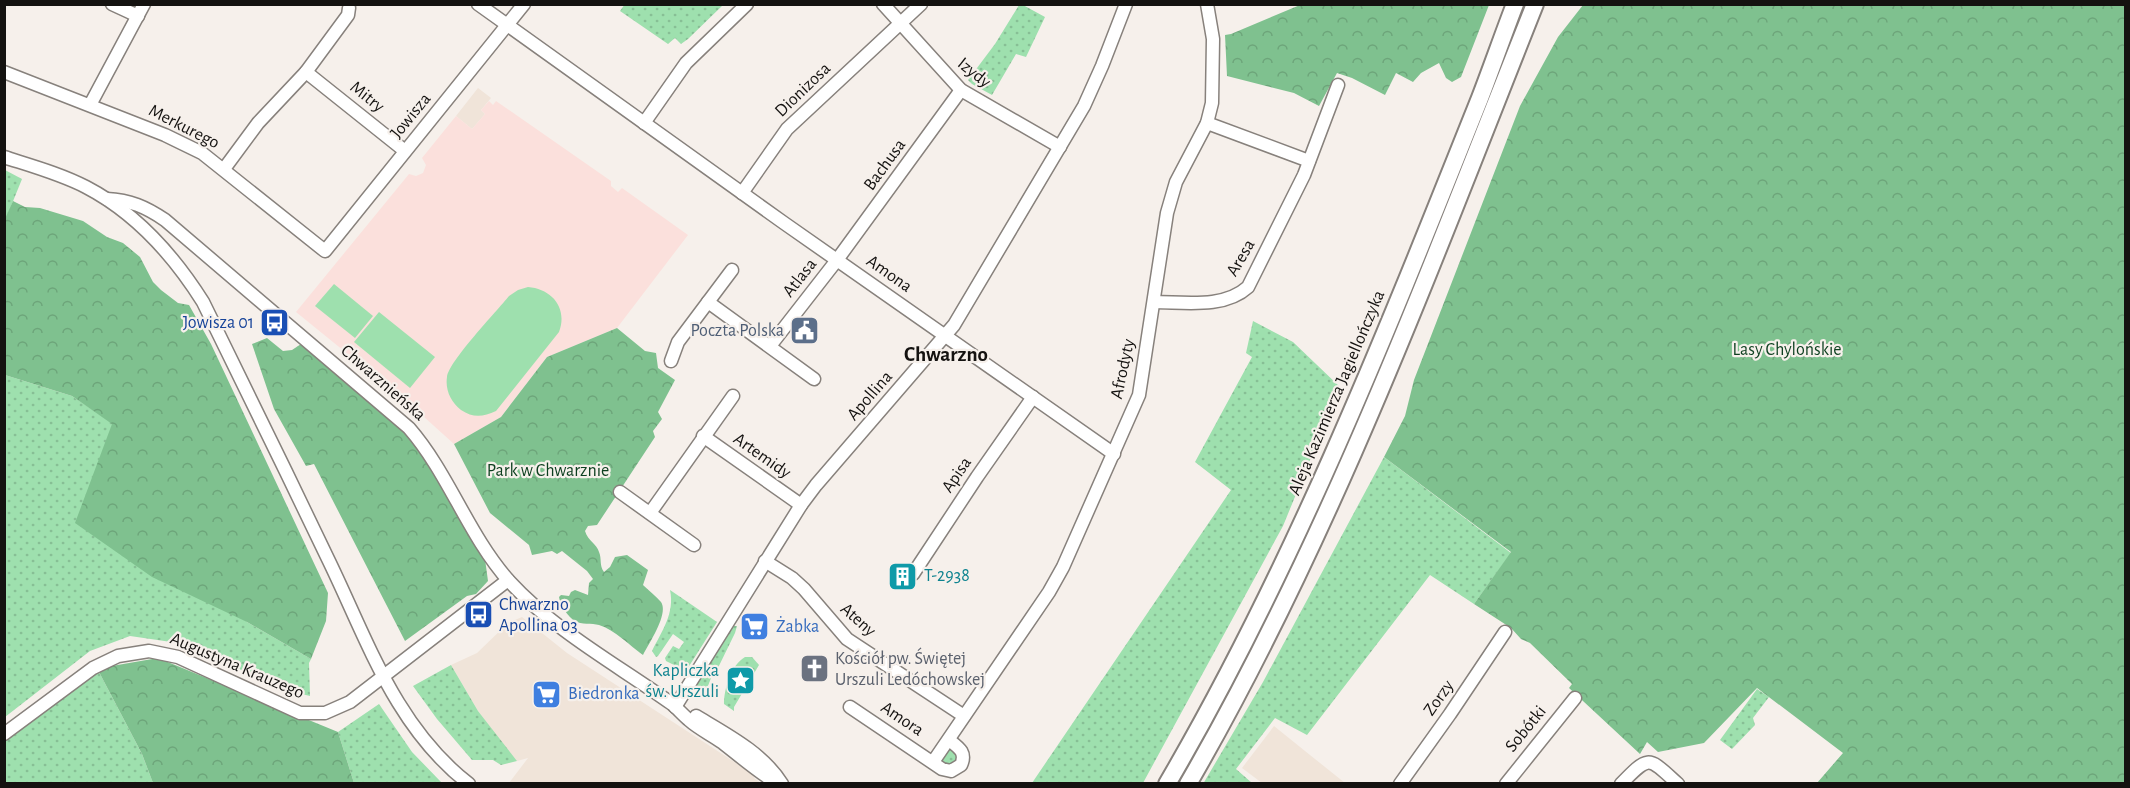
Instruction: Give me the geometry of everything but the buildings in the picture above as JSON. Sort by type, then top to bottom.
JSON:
[{"type":"highway","name":"Aleja Kazimierza Jagiellończyka","points":[[1167,783],[1247,637],[1312,500],[1400,294],[1515,4]]},
{"type":"highway","name":"Aleja Kazimierza Jagiellończyka","points":[[1188,783],[1257,657],[1329,506],[1413,313],[1535,4]]},
{"type":"street","points":[[112,4],[138,16]]},
{"type":"street","points":[[90,105],[144,4]]},
{"type":"street","name":"Amona","points":[[478,4],[742,193],[1114,454]]},
{"type":"street","name":"Jowisza","points":[[325,251],[508,27],[524,4]]},
{"type":"street","points":[[644,123],[686,63],[747,4]]},
{"type":"street","name":"Izydy","points":[[883,4],[962,90],[1060,147]]},
{"type":"street","name":"Dionizosa","points":[[742,193],[787,129],[921,4]]},
{"type":"street","name":"Apollina","points":[[675,707],[801,505],[946,336],[1084,106],[1126,4]]},
{"type":"street","name":"Afrodyty","points":[[933,762],[1058,575],[1139,395],[1170,198],[1181,170],[1207,123],[1212,103],[1212,26],[1207,4]]},
{"type":"street","points":[[224,169],[258,123],[306,72],[348,15],[349,8]]},
{"type":"street","name":"Merkurego","points":[[4,72],[187,145],[224,169],[325,251]]},
{"type":"street","name":"Mitry","points":[[306,72],[405,151]]},
{"type":"street","name":"Aresa","points":[[1154,302],[1225,300],[1248,287],[1309,161],[1338,86]]},
{"type":"street","name":"Bachusa","points":[[837,260],[962,90]]},
{"type":"street","points":[[1207,123],[1309,161]]},
{"type":"street","name":"Chwarznieńska","points":[[4,157],[69,180],[107,199],[135,221],[165,250],[185,275],[203,302],[337,578],[382,677],[427,744],[469,783]]},
{"type":"street","name":"Chwarznieńska","points":[[107,199],[140,205],[165,220],[409,428],[422,442],[485,548],[508,580],[562,630],[607,658],[675,707],[690,721],[780,783]]},
{"type":"street","name":"Atlasa","points":[[770,346],[837,260]]},
{"type":"street","points":[[670,361],[678,342],[732,270]]},
{"type":"street","points":[[708,302],[814,379]]},
{"type":"street","name":"Artemidy","points":[[650,513],[733,396]]},
{"type":"street","name":"Apisa","points":[[913,574],[977,477],[1034,397]]},
{"type":"street","name":"Artemidy","points":[[703,436],[801,505]]},
{"type":"street","points":[[620,492],[694,545]]},
{"type":"street","name":"Ateny","points":[[765,561],[792,578],[804,589],[847,639],[964,716]]},
{"type":"street","name":"Augustyna Krauzego","points":[[4,734],[93,668],[118,656],[149,651],[178,657],[300,713],[325,713],[339,708],[382,677],[508,580]]},
{"type":"street","name":"Zorzy","points":[[1400,783],[1505,632]]},
{"type":"street","name":"Sobótki","points":[[1506,783],[1575,698]]},
{"type":"street","name":"Amora","points":[[850,706],[933,762]]},
{"type":"street","points":[[933,762],[949,771],[961,765],[962,752],[949,740]]},
{"type":"street","points":[[1621,783],[1639,765],[1652,761],[1678,783]]},
{"type":"shaded area","points":[[478,88],[491,98],[481,110],[485,114],[472,129],[456,116]]},
{"type":"shaded area","points":[[489,101],[493,105],[496,101],[611,181],[611,186],[618,192],[622,188],[688,235],[617,328],[547,357],[501,417],[454,444],[413,407],[296,312],[409,174],[416,176],[423,173],[426,165],[422,158],[456,116],[472,129],[485,114],[481,110]]},
{"type":"shaded area","points":[[901,566],[912,574],[905,584],[893,577]]},
{"type":"shaded area","points":[[522,617],[567,653],[736,763],[761,783],[509,783],[528,758],[517,761],[504,746],[478,711],[451,665],[477,653],[508,623]]},
{"type":"shaded area","points":[[1274,726],[1345,783],[1262,783],[1242,768]]},
{"type":"green space","points":[[625,4],[723,5],[681,44],[675,38],[668,44],[620,11]]},
{"type":"green space","points":[[1489,4],[1461,77],[1452,82],[1446,78],[1439,63],[1421,73],[1413,82],[1396,73],[1385,95],[1337,73],[1319,106],[1294,93],[1227,76],[1225,35],[1300,5]]},
{"type":"green space","points":[[1019,5],[1045,17],[1026,57],[1016,54],[992,95],[968,80],[995,44]]},
{"type":"green space","name":"Lasy Chylońskie","points":[[1583,5],[2125,5],[2125,783],[1817,783],[1843,753],[1757,688],[1704,743],[1658,752],[1647,742],[1640,754],[1569,688],[1572,684],[1530,643],[1521,639],[1511,628],[1474,604],[1511,552],[1384,457],[1405,416],[1414,380],[1520,106],[1558,37]]},
{"type":"green space","points":[[5,170],[22,179],[5,221]]},
{"type":"green space","points":[[13,201],[25,207],[40,208],[83,221],[107,237],[123,243],[140,257],[153,282],[161,290],[178,303],[189,305],[211,344],[328,593],[326,621],[311,659],[247,622],[152,577],[75,523],[112,424],[72,396],[5,375],[4,221]]},
{"type":"green space","points":[[334,284],[373,316],[355,338],[315,306]]},
{"type":"green space","points":[[528,287],[544,292],[556,301],[561,315],[559,332],[496,411],[478,416],[465,413],[449,395],[447,377],[450,370],[464,348],[509,296]]},
{"type":"green space","points":[[379,312],[435,357],[410,388],[354,342]]},
{"type":"green space","points":[[1253,321],[1293,342],[1340,387],[1283,526],[1143,783],[1032,783],[1231,490],[1195,462],[1252,357],[1246,353]]},
{"type":"green space","name":"Park w Chwarznie","points":[[617,328],[645,351],[656,353],[658,368],[675,380],[658,412],[662,419],[653,431],[655,437],[597,525],[588,526],[585,531],[598,549],[604,572],[610,567],[615,557],[627,555],[648,570],[643,585],[661,602],[663,607],[660,621],[643,655],[605,627],[577,622],[570,617],[559,597],[569,596],[575,590],[588,595],[589,583],[593,579],[587,571],[562,551],[557,554],[552,551],[532,555],[529,545],[490,513],[454,444],[501,417],[547,357]]},
{"type":"green space","points":[[267,338],[283,351],[292,350],[301,344],[405,430],[422,451],[485,559],[488,581],[476,594],[467,596],[405,641],[314,464],[306,466],[274,409],[252,344]]},
{"type":"green space","points":[[5,375],[72,396],[112,423],[247,622],[311,659],[309,663],[310,696],[285,690],[185,644],[130,636],[90,651],[5,717]]},
{"type":"green space","points":[[1384,457],[1511,553],[1474,604],[1430,575],[1307,735],[1275,718],[1236,769],[1252,783],[1203,784],[1263,682]]},
{"type":"green space","points":[[670,590],[717,622],[686,671],[666,661],[665,658],[673,646],[679,649],[684,642],[673,634],[658,656],[656,657],[652,651],[669,614]]},
{"type":"green space","points":[[731,626],[737,626],[735,633],[715,674],[713,673],[706,691],[698,693],[695,685]]},
{"type":"green space","points":[[745,657],[752,657],[759,665],[734,707],[734,711],[724,704],[725,691],[732,671]]},
{"type":"green space","points":[[158,658],[338,732],[354,783],[153,783],[142,754],[99,672],[106,667]]},
{"type":"green space","points":[[451,665],[478,711],[517,761],[501,765],[493,760],[472,760],[437,719],[413,686]]},
{"type":"green space","points":[[99,672],[142,754],[153,783],[5,783],[4,740]]},
{"type":"green space","points":[[1757,689],[1769,697],[1753,718],[1755,725],[1732,749],[1720,740]]},
{"type":"green space","points":[[379,704],[412,752],[442,783],[354,783],[338,732]]},
{"type":"green space","points":[[950,747],[959,754],[955,763],[949,767],[941,761]]},
{"type":"place","name":"Jowisza 01","points":[[275,323]]},
{"type":"place","name":"Poczta Polska","points":[[805,331]]},
{"type":"place","name":"T-2938","points":[[903,576]]},
{"type":"place","name":"Chwarzno Apollina 03","points":[[478,615]]},
{"type":"place","name":"Żabka","points":[[755,627]]},
{"type":"place","name":"Kościół pw. Świętej Urszuli Ledóchowskej","points":[[814,669]]},
{"type":"place","name":"Kapliczka św. Urszuli","points":[[740,681]]},
{"type":"place","name":"Biedronka","points":[[547,694]]},
{"type":"district","name":"Chwarzno","points":[[946,354]]}]
